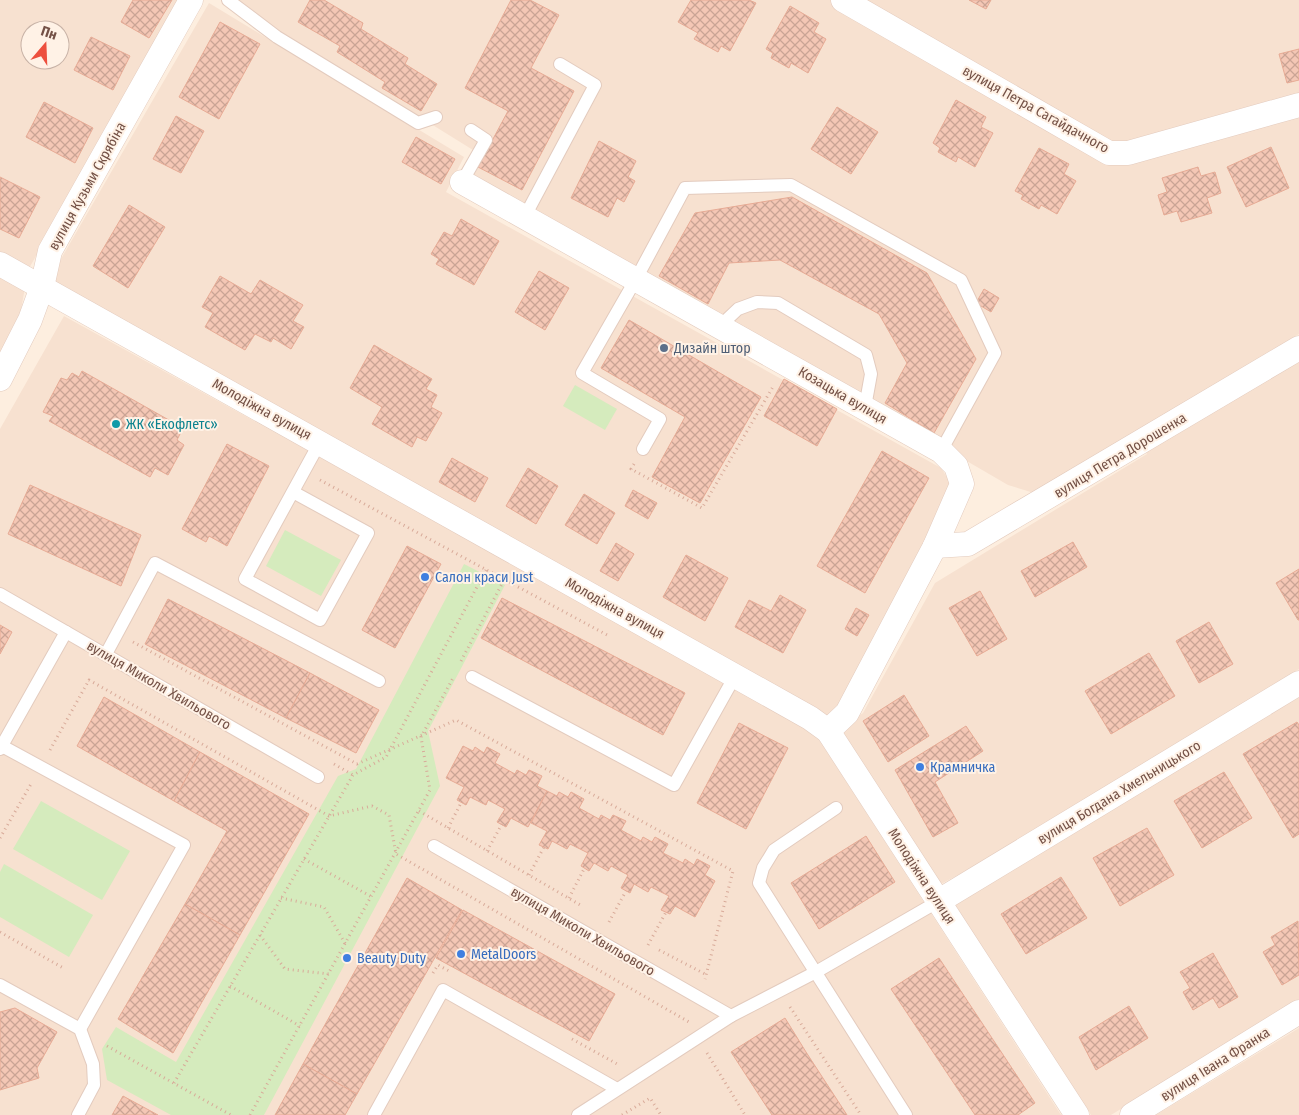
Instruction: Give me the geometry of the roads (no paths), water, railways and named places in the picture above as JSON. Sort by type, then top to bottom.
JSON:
[{"type":"street","name":"вулиця Кузьми Скрябіна","points":[[0,379],[30,320],[42,287],[50,251],[191,0]]},
{"type":"street","name":"вулиця Петра Сагайдачного","points":[[844,0],[1109,153],[1128,153],[1299,105]]},
{"type":"street","name":"Козацька вулиця","points":[[462,182],[941,451],[956,466],[962,484],[935,546],[847,713],[828,731]]},
{"type":"street","name":"Молодіжна вулиця","points":[[0,264],[735,676],[828,731],[1077,1115]]},
{"type":"street","name":"вулиця Петра Дорошенка","points":[[935,546],[968,544],[1299,348]]},
{"type":"street","name":"вулиця Богдана Хмельницького","points":[[939,901],[1299,683]]},
{"type":"street","name":"вулиця Івана Франка","points":[[1132,1115],[1299,1012]]},
{"type":"lane","points":[[228,0],[277,37],[418,123],[436,117]]},
{"type":"lane","points":[[524,218],[595,85],[560,64]]},
{"type":"lane","points":[[462,182],[486,140],[471,130]]},
{"type":"lane","points":[[643,449],[660,419],[582,373],[686,188],[790,185],[961,280],[995,353],[941,451]]},
{"type":"lane","points":[[720,326],[738,309],[757,302],[778,303],[866,355],[871,374],[866,408]]},
{"type":"lane","points":[[292,492],[368,533],[320,620],[245,579],[292,492],[320,442]]},
{"type":"lane","points":[[106,654],[155,564],[379,681]]},
{"type":"lane","name":"вулиця Миколи Хвильового","points":[[0,594],[318,777]]},
{"type":"lane","points":[[66,632],[1,747],[184,845],[80,1029]]},
{"type":"lane","points":[[472,677],[674,786],[735,676]]},
{"type":"lane","points":[[836,808],[774,850],[763,868],[759,883],[906,1115]]},
{"type":"lane","name":"вулиця Миколи Хвильового","points":[[434,846],[731,1016]]},
{"type":"lane","points":[[578,1115],[731,1016],[816,972],[939,901]]},
{"type":"lane","points":[[0,985],[80,1029],[93,1064],[94,1085],[78,1115]]},
{"type":"lane","points":[[374,1115],[443,990],[617,1089]]},
{"type":"place","name":"Дизайн штор","points":[[664,348]]},
{"type":"place","name":"ЖК «Екофлетс»","points":[[116,424]]},
{"type":"place","name":"Салон краси Just","points":[[425,577]]},
{"type":"place","name":"Крамничка","points":[[920,767]]},
{"type":"place","name":"MetalDoors","points":[[461,954]]},
{"type":"place","name":"Beauty Duty","points":[[347,958]]}]
